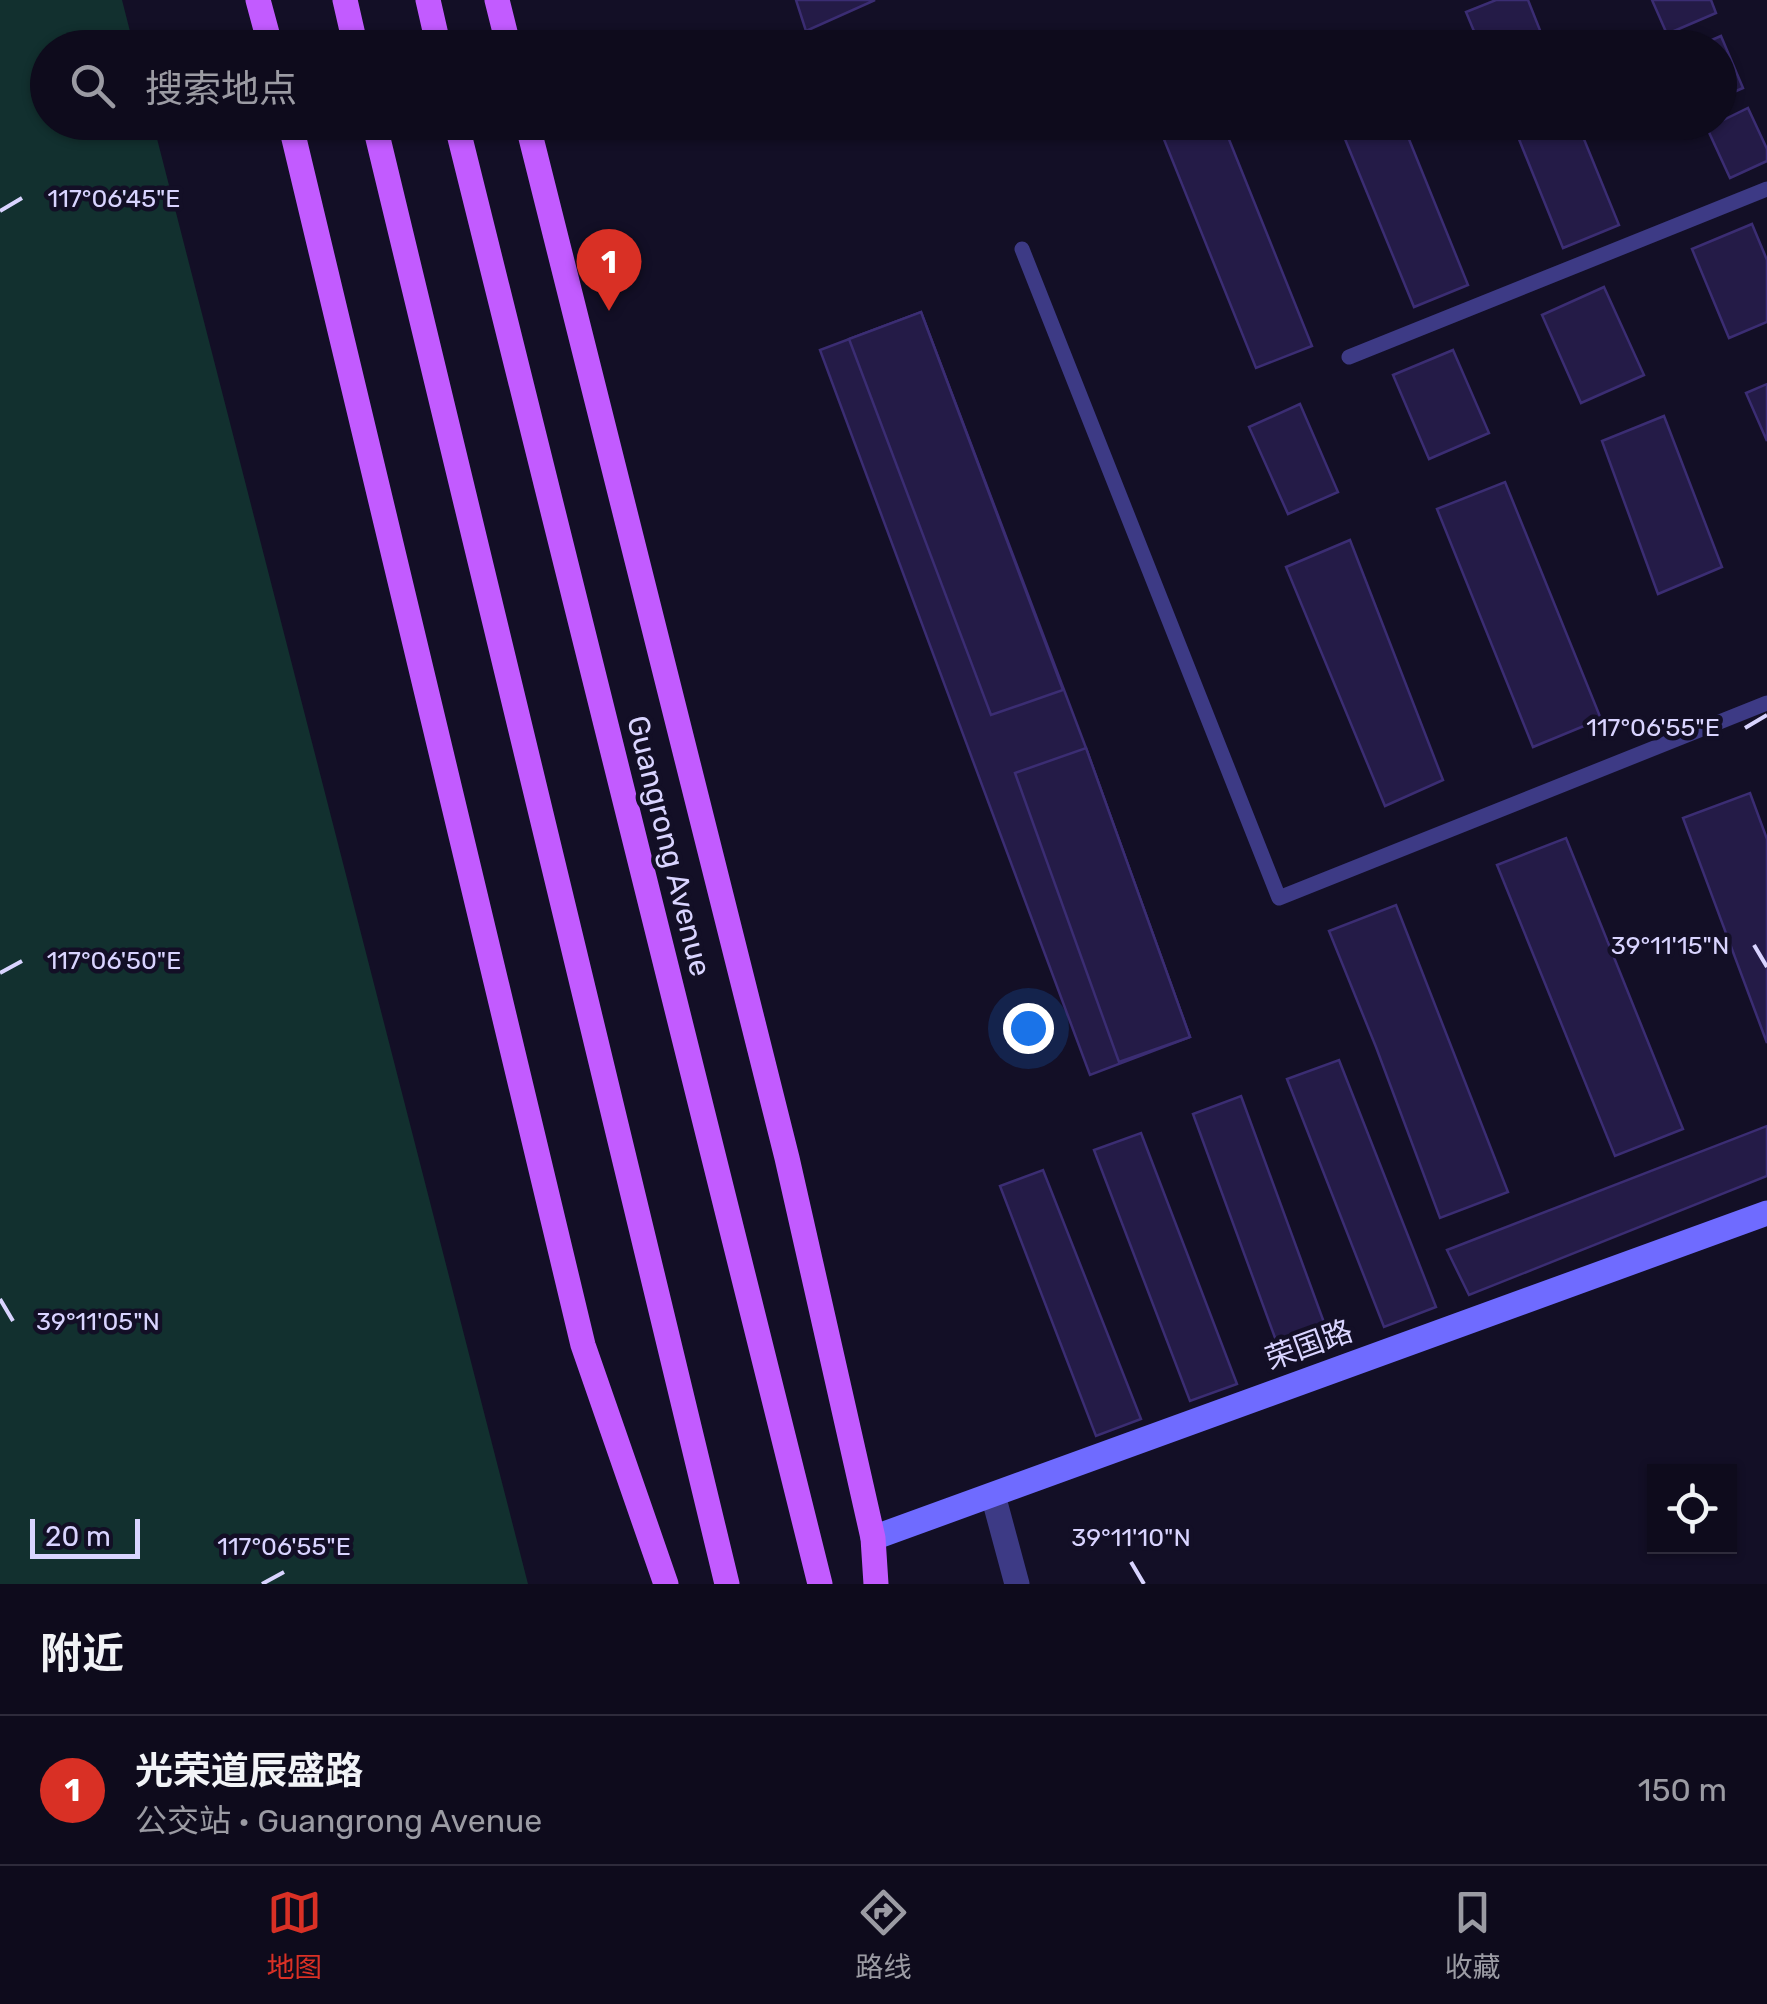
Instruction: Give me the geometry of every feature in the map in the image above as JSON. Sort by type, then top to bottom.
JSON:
[{"type":"main road","points":[[258,0],[266,30]]},
{"type":"main road","points":[[344,0],[352,30]]},
{"type":"main road","points":[[428,0],[435,30]]},
{"type":"main road","points":[[497,0],[504,30]]},
{"type":"main road","points":[[294,140],[584,1345],[666,1584]]},
{"type":"main road","points":[[378,140],[726,1584]]},
{"type":"main road","name":"Guangrong Avenue","points":[[460,140],[820,1584]]},
{"type":"main road","points":[[532,140],[786,1158],[874,1538],[876,1584]]},
{"type":"street","name":"荣国路","points":[[874,1538],[1767,1213]]},
{"type":"street","points":[[993,1495],[1017,1584]]},
{"type":"lane","points":[[1349,357],[1767,189]]},
{"type":"lane","points":[[1022,249],[1279,898],[1767,703]]},
{"type":"green space","points":[[0,0],[122,0],[130,30],[30,30],[30,140],[157,140],[528,1584],[0,1584]]},
{"type":"building","points":[[796,0],[875,0],[808,30]]},
{"type":"building","points":[[1496,0],[1528,0],[1540,30],[1474,30],[1466,12]]},
{"type":"building","points":[[1652,0],[1711,0],[1716,13],[1676,30],[1665,30]]},
{"type":"building","points":[[1748,108],[1767,149],[1767,161],[1730,178],[1713,140],[1737,140],[1737,113]]},
{"type":"building","points":[[1164,140],[1229,140],[1312,346],[1256,368]]},
{"type":"building","points":[[1345,140],[1409,140],[1468,285],[1414,307]]},
{"type":"building","points":[[1519,140],[1584,140],[1619,225],[1563,248]]},
{"type":"building","points":[[1752,224],[1767,260],[1767,322],[1729,338],[1692,249]]},
{"type":"building","points":[[1604,287],[1644,375],[1581,403],[1542,315]]},
{"type":"building","points":[[921,312],[1086,748],[1190,1037],[1090,1075],[820,350]]},
{"type":"building","points":[[921,312],[1063,690],[991,715],[849,339]]},
{"type":"building","points":[[1453,350],[1489,433],[1429,459],[1393,375]]},
{"type":"building","points":[[1767,384],[1767,441],[1746,393]]},
{"type":"building","points":[[1300,404],[1338,492],[1288,514],[1249,427]]},
{"type":"building","points":[[1664,416],[1722,567],[1658,594],[1602,441]]},
{"type":"building","points":[[1505,482],[1601,719],[1533,747],[1437,509]]},
{"type":"building","points":[[1350,540],[1443,780],[1385,806],[1286,567]]},
{"type":"building","points":[[1086,748],[1190,1037],[1119,1062],[1015,773]]},
{"type":"building","points":[[1750,793],[1767,839],[1767,1043],[1683,818]]},
{"type":"building","points":[[1566,838],[1683,1129],[1615,1156],[1497,865]]},
{"type":"building","points":[[1396,905],[1508,1192],[1440,1218],[1329,931]]},
{"type":"building","points":[[1339,1060],[1436,1307],[1384,1327],[1287,1079]]},
{"type":"building","points":[[1241,1096],[1333,1347],[1285,1365],[1193,1114]]},
{"type":"building","points":[[1767,1126],[1767,1176],[1469,1295],[1447,1250]]},
{"type":"building","points":[[1141,1133],[1237,1384],[1190,1401],[1094,1150]]},
{"type":"building","points":[[1043,1170],[1141,1419],[1096,1436],[1000,1186]]},
{"type":"place","name":"光荣道辰盛路","points":[[609,311]]}]
